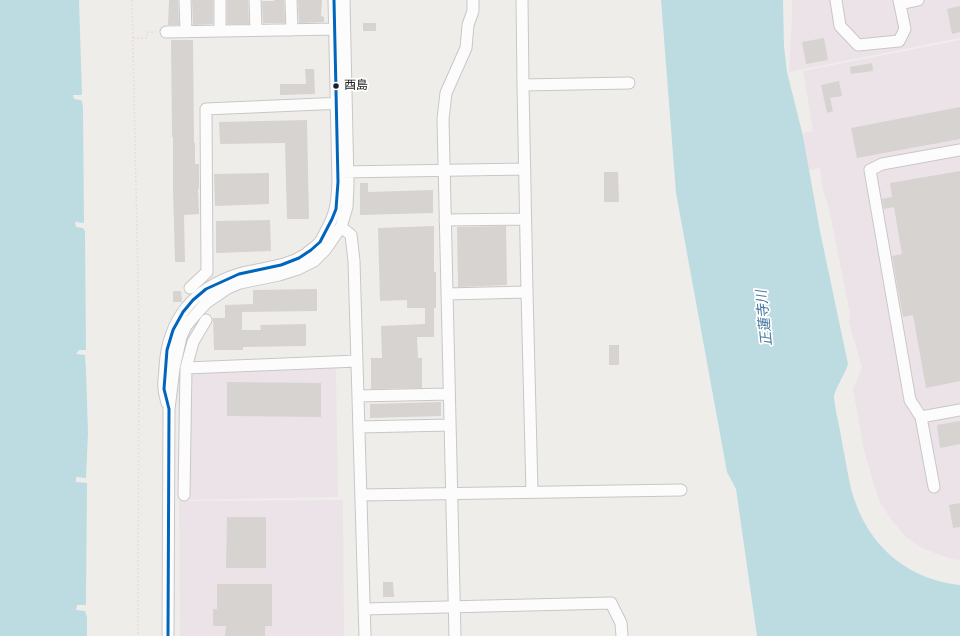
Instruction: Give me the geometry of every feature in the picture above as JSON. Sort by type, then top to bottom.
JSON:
[{"type":"street","points":[[185,0],[186,32]]},
{"type":"street","points":[[220,0],[220,31]]},
{"type":"street","points":[[255,0],[256,30]]},
{"type":"street","points":[[291,0],[292,30]]},
{"type":"street","points":[[455,636],[443,119],[446,93],[466,48],[468,25],[474,11],[473,0]]},
{"type":"street","points":[[522,0],[525,219],[532,492]]},
{"type":"street","points":[[836,0],[840,26],[858,45],[899,41],[905,29],[899,2],[918,0]]},
{"type":"street","points":[[168,636],[169,410],[174,368],[181,337],[186,326],[206,303],[228,288],[298,270],[314,261],[325,250],[341,227],[347,207],[343,172],[335,29],[340,2]]},
{"type":"street","points":[[340,2],[340,107]]},
{"type":"street","points":[[166,32],[335,29]]},
{"type":"street","points":[[523,85],[629,83]]},
{"type":"street","points":[[190,288],[207,272],[206,109],[340,107]]},
{"type":"street","points":[[934,486],[921,416],[910,400],[870,170],[882,164],[960,150]]},
{"type":"street","points":[[343,172],[525,169]]},
{"type":"street","points":[[169,410],[164,389],[167,350],[173,330],[183,312],[193,300],[206,289],[239,274],[281,265],[299,258],[320,242],[327,230],[336,208],[338,189],[343,172]]},
{"type":"street","points":[[445,220],[525,219]]},
{"type":"street","points":[[341,227],[352,235],[354,261],[365,636]]},
{"type":"street","points":[[447,294],[527,292]]},
{"type":"street","points":[[184,495],[186,368],[193,342],[206,320]]},
{"type":"street","points":[[186,368],[357,360]]},
{"type":"street","points":[[358,396],[449,394]]},
{"type":"street","points":[[921,416],[960,410]]},
{"type":"street","points":[[359,426],[450,426]]},
{"type":"street","points":[[361,495],[682,490]]},
{"type":"street","points":[[364,609],[611,603],[621,623],[622,636]]},
{"type":"path","points":[[132,0],[139,328],[138,636]]},
{"type":"path","points":[[133,38],[147,38],[147,32],[166,32]]},
{"type":"shaded area","points":[[792,0],[960,0],[960,38],[789,72]]},
{"type":"shaded area","points":[[960,40],[960,560],[951,559],[924,549],[906,537],[893,522],[880,503],[864,450],[853,389],[862,368],[852,336],[849,320],[850,314],[829,209],[823,190],[820,168],[809,170],[803,133],[813,131],[803,71]]},
{"type":"shaded area","points":[[336,366],[338,497],[180,500],[178,369]]},
{"type":"shaded area","points":[[343,500],[344,636],[180,636],[179,501]]},
{"type":"water","points":[[0,0],[79,0],[82,94],[73,95],[74,99],[82,101],[83,107],[84,223],[75,222],[76,227],[83,228],[85,231],[86,350],[79,350],[76,354],[85,355],[88,433],[86,478],[76,477],[76,482],[87,483],[86,605],[77,605],[76,610],[85,611],[87,617],[87,636],[0,636]]},
{"type":"water","name":"正蓮寺川","points":[[661,0],[783,0],[784,46],[787,72],[803,136],[820,231],[848,364],[834,397],[848,476],[856,504],[863,520],[883,549],[896,560],[925,577],[960,585],[960,636],[757,636],[736,489],[727,472],[676,193]]},
{"type":"building","points":[[169,0],[178,0],[179,25],[168,25]]},
{"type":"building","points":[[192,0],[213,0],[213,24],[193,25]]},
{"type":"building","points":[[227,0],[248,0],[249,24],[227,24]]},
{"type":"building","points":[[284,0],[285,23],[263,23],[262,1]]},
{"type":"building","points":[[298,0],[322,0],[321,16],[324,17],[324,22],[299,23]]},
{"type":"building","points":[[960,6],[960,32],[952,34],[947,9]]},
{"type":"building","points":[[363,23],[376,23],[376,31],[363,31]]},
{"type":"building","points":[[824,38],[828,60],[806,64],[802,42]]},
{"type":"building","points":[[171,40],[193,40],[194,143],[195,164],[199,164],[199,214],[184,215],[185,262],[175,262]]},
{"type":"building","points":[[872,63],[873,71],[851,74],[850,67]]},
{"type":"building","points":[[305,69],[314,69],[315,94],[280,95],[280,84],[306,84]]},
{"type":"building","points":[[839,81],[842,96],[830,98],[833,111],[827,113],[821,85]]},
{"type":"building","points":[[960,107],[960,139],[857,158],[851,128]]},
{"type":"building","points":[[307,120],[309,219],[287,219],[285,143],[220,144],[219,122]]},
{"type":"building","points":[[960,171],[960,381],[926,388],[913,315],[903,317],[892,256],[902,254],[894,207],[884,209],[882,199],[892,197],[890,183]]},
{"type":"building","points":[[604,172],[618,172],[619,202],[604,202]]},
{"type":"building","points":[[269,173],[269,204],[215,206],[214,174]]},
{"type":"building","points":[[360,183],[368,183],[368,192],[433,190],[433,213],[360,215]]},
{"type":"building","points":[[270,220],[271,251],[216,253],[216,221]]},
{"type":"building","points":[[434,226],[436,308],[434,308],[434,337],[417,337],[418,358],[422,358],[422,388],[371,389],[371,358],[382,358],[381,326],[425,324],[425,308],[407,308],[407,300],[380,301],[378,228]]},
{"type":"building","points":[[506,226],[507,285],[458,287],[457,227]]},
{"type":"building","points":[[317,289],[317,311],[242,312],[242,330],[261,330],[260,325],[306,324],[306,346],[243,347],[243,350],[214,350],[213,318],[225,318],[225,305],[253,304],[253,290]]},
{"type":"building","points":[[173,291],[181,291],[182,302],[173,302]]},
{"type":"building","points":[[609,345],[619,345],[619,365],[609,365]]},
{"type":"building","points":[[227,382],[321,383],[321,417],[227,416]]},
{"type":"building","points":[[441,402],[441,416],[370,418],[370,404]]},
{"type":"building","points":[[960,421],[960,444],[940,448],[937,425]]},
{"type":"building","points":[[960,503],[960,527],[953,528],[949,505]]},
{"type":"building","points":[[227,517],[266,517],[266,568],[226,568]]},
{"type":"building","points":[[383,582],[393,582],[394,597],[383,597]]},
{"type":"building","points":[[217,584],[272,584],[272,626],[265,626],[265,636],[225,636],[226,626],[213,626],[213,609],[217,609]]},
{"type":"transit line","points":[[168,636],[169,409],[164,389],[167,350],[173,330],[183,312],[193,300],[206,289],[239,274],[281,265],[299,258],[320,242],[332,219],[336,209],[338,182],[334,0]]},
{"type":"place","name":"酉島","points":[[336,86]]}]
